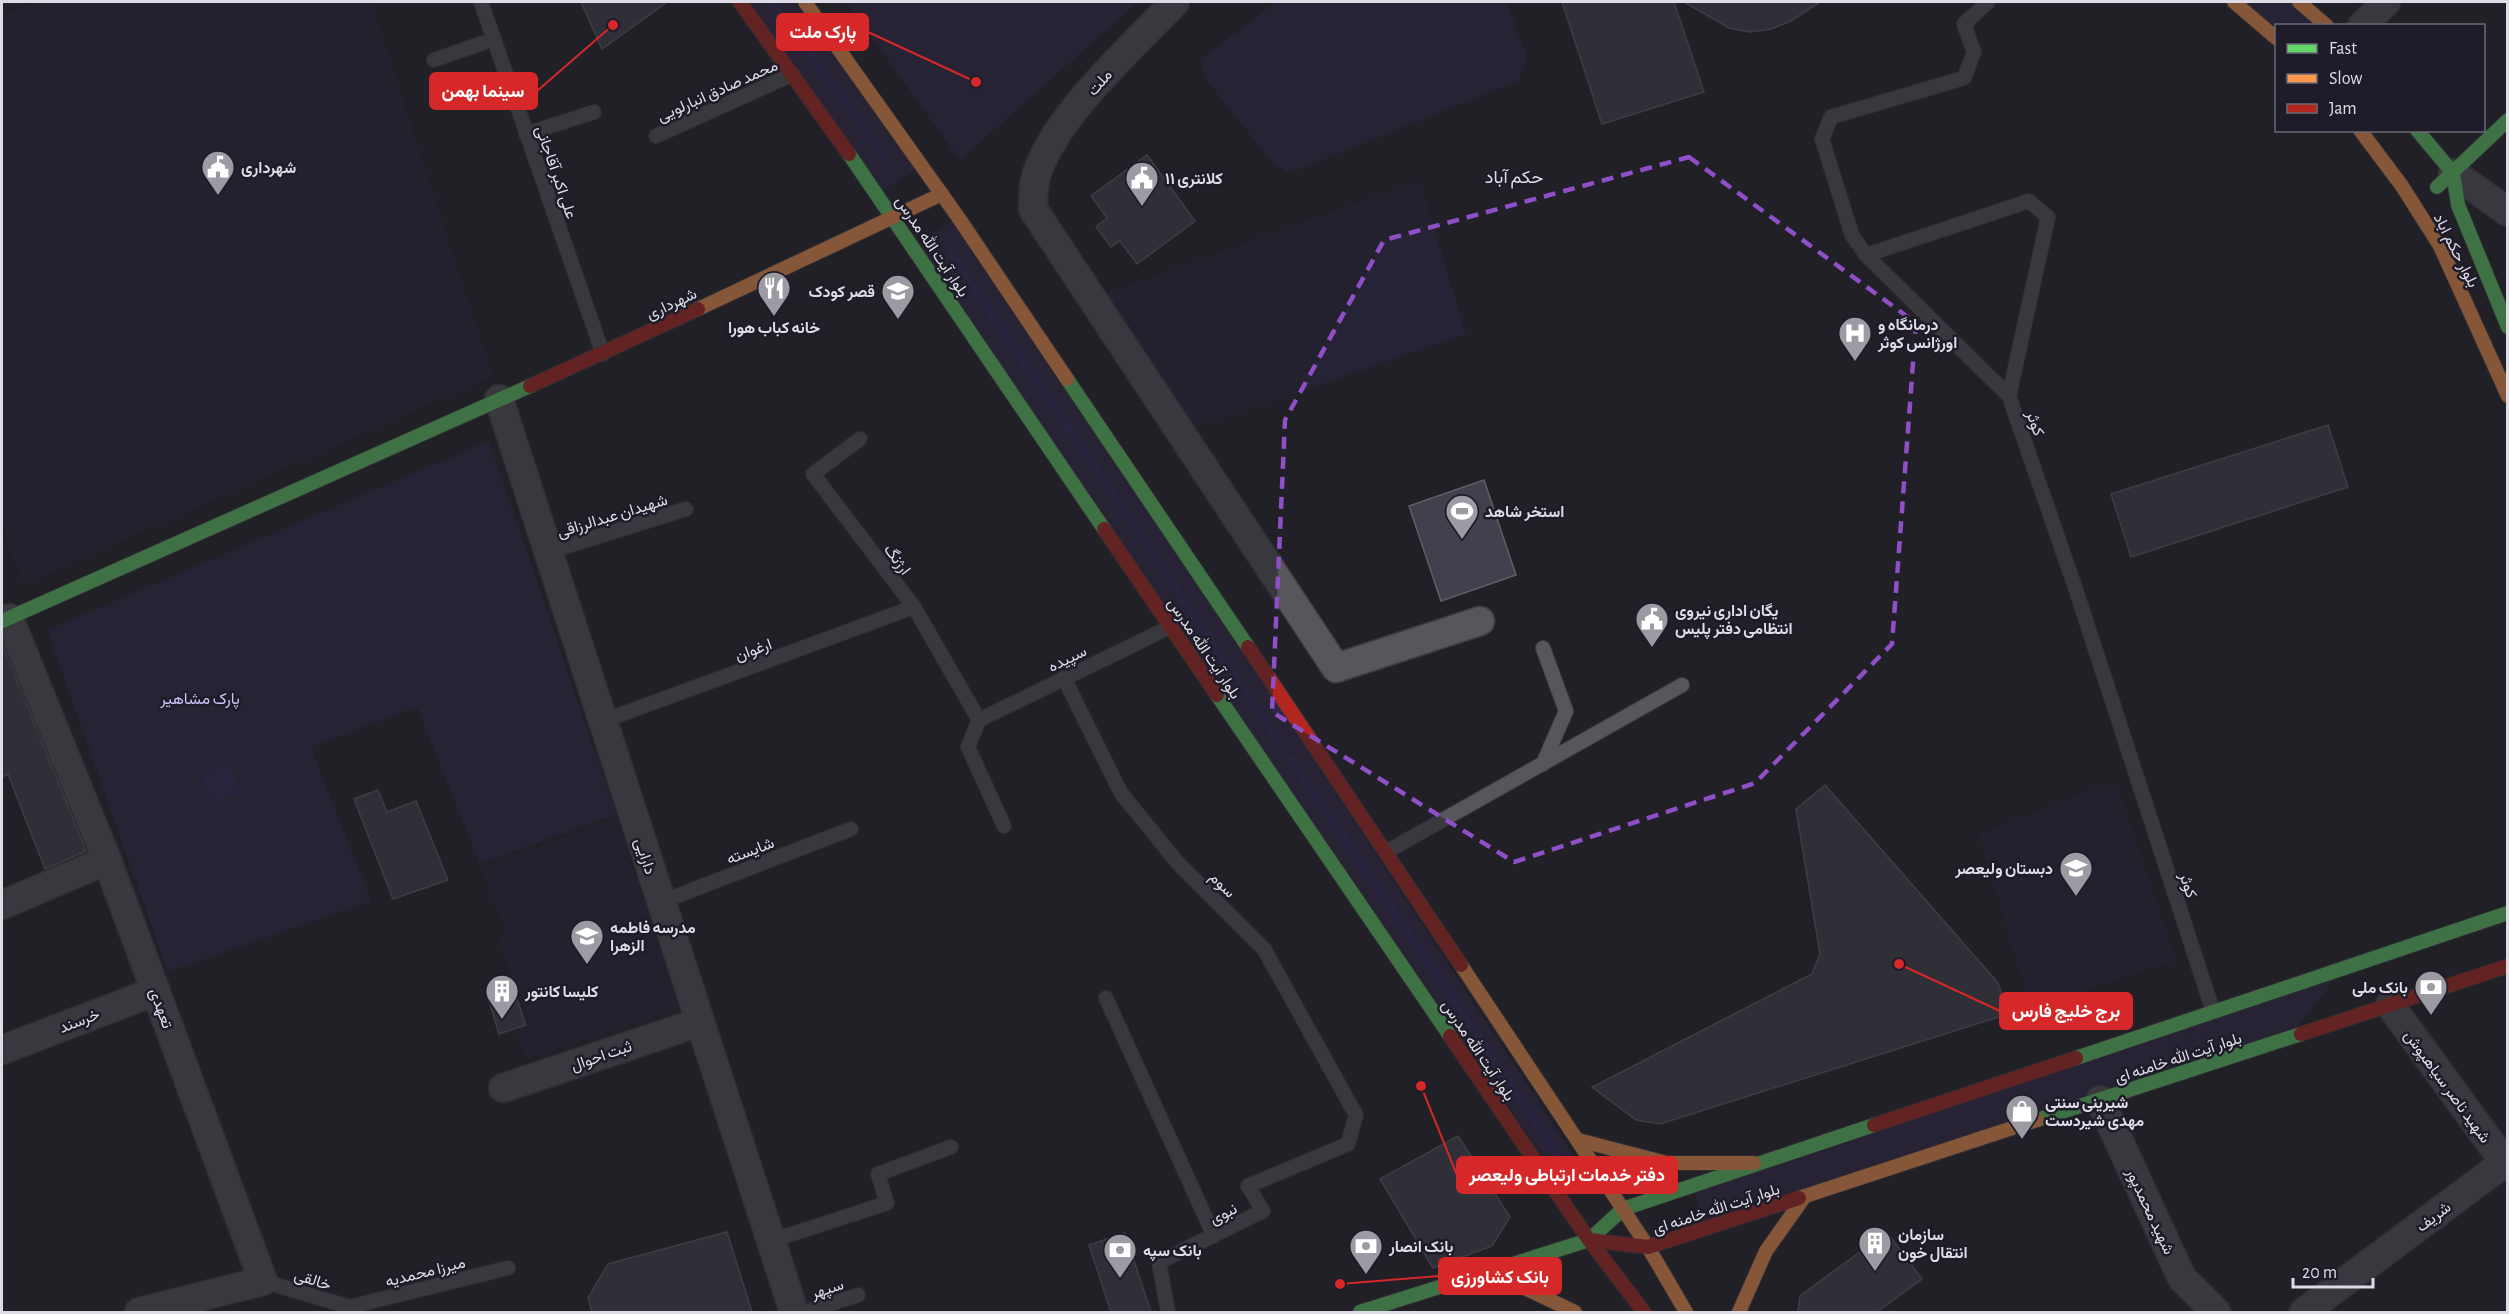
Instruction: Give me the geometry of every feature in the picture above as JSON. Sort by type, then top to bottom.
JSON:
[{"type":"main road","name":"بلوار آیت الله مدرس","points":[[740,2],[893,216],[1170,627],[1589,1239],[1644,1312]]},
{"type":"main road","name":"بلوار آیت الله مدرس","points":[[806,2],[942,194],[1386,852],[1648,1247],[1686,1312]]},
{"type":"main road","points":[[2234,2],[2275,36]]},
{"type":"main road","points":[[2299,2],[2324,24]]},
{"type":"main road","points":[[2423,200],[2508,120]]},
{"type":"main road","name":"بلوار حکم اباد","points":[[2362,132],[2423,200],[2440,246],[2508,396]]},
{"type":"main road","points":[[2419,132],[2453,172],[2458,205],[2508,327]]},
{"type":"main road","name":"شهرداری","points":[[5,620],[603,354],[942,194]]},
{"type":"main road","name":"بلوار آیت الله خامنه ای","points":[[1589,1239],[1623,1209],[2508,913]]},
{"type":"main road","name":"بلوار آیت الله خامنه ای","points":[[1589,1239],[1648,1247],[2390,1005],[2506,972]]},
{"type":"main road","points":[[1821,1155],[1833,1137]]},
{"type":"main road","points":[[1578,1140],[1667,1163],[1759,1163]]},
{"type":"main road","points":[[1834,1174],[1854,1178]]},
{"type":"main road","points":[[1739,1312],[1766,1251],[1805,1196]]},
{"type":"main road","points":[[1378,1310],[1589,1239]]},
{"type":"main road","points":[[1491,1272],[1575,1312]]},
{"type":"street","name":"ملت","points":[[1175,2],[1101,79],[1059,131],[1037,173],[1033,209],[1336,668],[1480,621]]},
{"type":"street","points":[[2364,24],[2386,2]]},
{"type":"street","points":[[2453,172],[2508,212]]},
{"type":"street","name":"دارایی","points":[[499,399],[794,1312]]},
{"type":"street","name":"تعهدی","points":[[5,620],[107,860],[263,1281]]},
{"type":"street","points":[[2,905],[107,860]]},
{"type":"street","name":"خرسند","points":[[2,1050],[156,990]]},
{"type":"street","name":"شهید ناصر سیاهپوش","points":[[2390,1005],[2506,1165]]},
{"type":"street","name":"ثبت احوال","points":[[503,1088],[700,1022]]},
{"type":"street","name":"شهید محمدپور","points":[[2100,1100],[2182,1278],[2216,1312]]},
{"type":"street","name":"شریف","points":[[2304,1312],[2506,1165]]},
{"type":"street","points":[[139,1312],[263,1281]]},
{"type":"lane","name":"علی اکبر آقاجانی","points":[[481,2],[603,354]]},
{"type":"lane","name":"کوثر","points":[[1988,2],[1964,24],[1974,52],[1964,78],[1831,117],[1822,139],[1852,235],[1866,255],[2009,396],[2083,613],[2212,1011]]},
{"type":"lane","points":[[434,60],[494,39]]},
{"type":"lane","name":"محمد صادق انبارلویی","points":[[656,136],[793,74]]},
{"type":"lane","points":[[526,134],[594,112]]},
{"type":"lane","points":[[1866,255],[2029,201],[2048,217],[2009,396]]},
{"type":"lane","name":"ارژنگ","points":[[860,439],[813,474],[914,607],[979,720]]},
{"type":"lane","name":"شهیدان عبدالرزاقی","points":[[548,552],[686,509]]},
{"type":"lane","name":"ارغوان","points":[[603,722],[914,607]]},
{"type":"lane","name":"سپیده","points":[[979,720],[1170,627]]},
{"type":"lane","points":[[1543,648],[1566,711],[1543,764]]},
{"type":"lane","name":"سوم","points":[[1064,678],[1121,793],[1177,862],[1264,949],[1356,1115]]},
{"type":"lane","points":[[1386,852],[1682,685]]},
{"type":"lane","points":[[979,720],[969,747],[1004,826]]},
{"type":"lane","name":"شایسته","points":[[661,902],[851,829]]},
{"type":"lane","points":[[1106,998],[1214,1236]]},
{"type":"lane","name":"نبوی","points":[[1168,1312],[1159,1262],[1263,1211],[1248,1186],[1348,1144],[1356,1115]]},
{"type":"lane","points":[[771,1241],[887,1203],[878,1174],[951,1147]]},
{"type":"lane","name":"میرزا محمدیه","points":[[350,1310],[508,1268]]},
{"type":"lane","name":"خالقی","points":[[263,1281],[350,1310]]},
{"type":"lane","name":"سپهر","points":[[805,1312],[858,1295]]},
{"type":"highlighted area","points":[[1689,157],[1916,323],[1892,644],[1755,783],[1514,862],[1272,712],[1285,420],[1384,240]]},
{"type":"shaded area","name":"شهرداری","points":[[37,2],[371,2],[493,376],[23,585],[2,524],[2,16]]},
{"type":"shaded area","points":[[1420,180],[1466,334],[1192,429],[1104,294]]},
{"type":"shaded area","points":[[229,763],[240,793],[211,803],[201,773]]},
{"type":"shaded area","name":"دبستان ولیعصر","points":[[2115,780],[2176,961],[2030,1007],[1979,834]]},
{"type":"shaded area","name":"مدرسه فاطمه الزهرا","points":[[617,818],[679,1008],[526,1060],[516,1031],[530,1026],[498,939],[507,934],[481,868]]},
{"type":"green space","points":[[740,2],[805,2],[923,166],[877,194]]},
{"type":"green space","points":[[846,2],[1138,2],[960,160]]},
{"type":"green space","points":[[1275,2],[1506,2],[1527,56],[1519,81],[1290,173],[1273,163],[1204,77],[1202,59]]},
{"type":"green space","points":[[2234,2],[2299,2],[2326,24],[2275,24]]},
{"type":"green space","points":[[958,217],[1583,1170],[1576,1182],[1563,1185],[913,246]]},
{"type":"green space","name":"پارک مشاهیر","points":[[489,441],[616,814],[480,864],[417,707],[311,747],[371,901],[168,972],[47,630]]},
{"type":"green space","points":[[2343,969],[2290,1036],[2202,1065],[2186,1023],[2201,1067],[1705,1229],[1693,1184]]},
{"type":"building","points":[[581,2],[667,2],[602,49]]},
{"type":"building","points":[[1562,2],[1674,2],[1704,92],[1602,124]]},
{"type":"building","points":[[1684,2],[1820,2],[1791,21],[1771,29],[1750,32],[1729,28]]},
{"type":"building","name":"کلانتری ۱۱","points":[[1147,155],[1195,221],[1137,264],[1120,241],[1111,247],[1096,227],[1107,218],[1091,196]]},
{"type":"building","points":[[2328,425],[2348,487],[2131,557],[2111,494]]},
{"type":"building","name":"استخر شاهد","points":[[1484,480],[1516,575],[1441,601],[1409,506]]},
{"type":"building","points":[[2,643],[86,851],[45,869],[8,774],[2,777]]},
{"type":"building","points":[[1825,785],[1998,983],[2008,1014],[1660,1124],[1636,1120],[1592,1087],[1812,974],[1820,954],[1796,809]]},
{"type":"building","points":[[378,790],[387,812],[416,801],[448,880],[393,899],[354,799]]},
{"type":"building","name":"کلیسا کانتور","points":[[508,995],[510,1001],[517,999],[526,1025],[499,1034],[489,1001]]},
{"type":"building","points":[[1458,1136],[1510,1217],[1492,1246],[1433,1268],[1380,1179]]},
{"type":"building","points":[[727,1232],[752,1312],[592,1312],[588,1298],[608,1264]]},
{"type":"building","name":"سازمان انتقال خون","points":[[1887,1232],[1922,1279],[1877,1312],[1798,1312],[1800,1296]]},
{"type":"building","name":"بانک سپه","points":[[1125,1233],[1151,1312],[1111,1312],[1089,1245]]},
{"type":"waterway","points":[[772,2],[883,154]]},
{"type":"waterway","points":[[950,253],[1277,738]]},
{"type":"waterway","points":[[1291,759],[1567,1168]]},
{"type":"traffic: fast","points":[[2437,187],[2508,120]]},
{"type":"traffic: fast","points":[[2419,132],[2453,173],[2458,205],[2508,327]]},
{"type":"traffic: fast","points":[[849,154],[1104,529]]},
{"type":"traffic: fast","points":[[1067,379],[1248,647]]},
{"type":"traffic: fast","points":[[2,621],[530,386]]},
{"type":"traffic: fast","points":[[1217,695],[1450,1036]]},
{"type":"traffic: fast","points":[[2076,1058],[2508,913]]},
{"type":"traffic: fast","points":[[2037,1120],[2301,1034]]},
{"type":"traffic: fast","points":[[1360,1312],[1589,1240],[1623,1209],[1874,1125]]},
{"type":"traffic: slow","points":[[805,2],[958,217],[1067,379]]},
{"type":"traffic: slow","points":[[2234,2],[2275,37]]},
{"type":"traffic: slow","points":[[2299,2],[2325,24]]},
{"type":"traffic: slow","points":[[2362,132],[2402,186],[2440,246],[2508,396]]},
{"type":"traffic: slow","points":[[698,309],[942,194]]},
{"type":"traffic: slow","points":[[1461,965],[1648,1247],[1686,1312]]},
{"type":"traffic: slow","points":[[1799,1198],[2037,1120]]},
{"type":"traffic: slow","points":[[1578,1140],[1667,1163],[1754,1163]]},
{"type":"traffic: slow","points":[[1739,1312],[1766,1251],[1805,1196]]},
{"type":"traffic: slow","points":[[1491,1272],[1575,1312]]},
{"type":"traffic: jam","points":[[740,2],[849,154]]},
{"type":"traffic: jam","points":[[530,386],[698,309]]},
{"type":"traffic: jam","points":[[1104,529],[1217,695]]},
{"type":"traffic: jam","points":[[1248,647],[1461,965]]},
{"type":"traffic: jam","points":[[2301,1034],[2508,966]]},
{"type":"traffic: jam","points":[[1450,1036],[1589,1240],[1644,1312]]},
{"type":"traffic: jam","points":[[1874,1125],[2076,1058]]},
{"type":"traffic: jam","points":[[1589,1240],[1648,1247],[1799,1198]]},
{"type":"place","name":"سینما بهمن","points":[[613,25]]},
{"type":"place","name":"پارک ملت","points":[[976,82]]},
{"type":"place","name":"شهرداری","points":[[218,196]]},
{"type":"place","name":"کلانتری ۱۱","points":[[1142,207]]},
{"type":"place","name":"خانه کباب هورا","points":[[774,317]]},
{"type":"place","name":"قصر کودک","points":[[898,320]]},
{"type":"place","name":"درمانگاه و اورژانس کوثر","points":[[1855,362]]},
{"type":"place","name":"استخر شاهد","points":[[1462,540]]},
{"type":"place","name":"یگان اداری نیروی انتظامی دفتر پلیس","points":[[1652,648]]},
{"type":"place","name":"دبستان ولیعصر","points":[[2076,897]]},
{"type":"place","name":"برج خلیج فارس","points":[[1899,964]]},
{"type":"place","name":"مدرسه فاطمه الزهرا","points":[[587,965]]},
{"type":"place","name":"بانک ملی","points":[[2431,1016]]},
{"type":"place","name":"کلیسا کانتور","points":[[502,1020]]},
{"type":"place","name":"دفتر خدمات ارتباطی ولیعصر","points":[[1421,1086]]},
{"type":"place","name":"شیرینی سنتی مهدی شیردست","points":[[2022,1140]]},
{"type":"place","name":"سازمان انتقال خون","points":[[1875,1272]]},
{"type":"place","name":"بانک انصار","points":[[1366,1275]]},
{"type":"place","name":"بانک سپه","points":[[1120,1279]]},
{"type":"place","name":"بانک کشاورزی","points":[[1340,1284]]},
{"type":"district","name":"حکم آباد","points":[[1514,177]]}]
